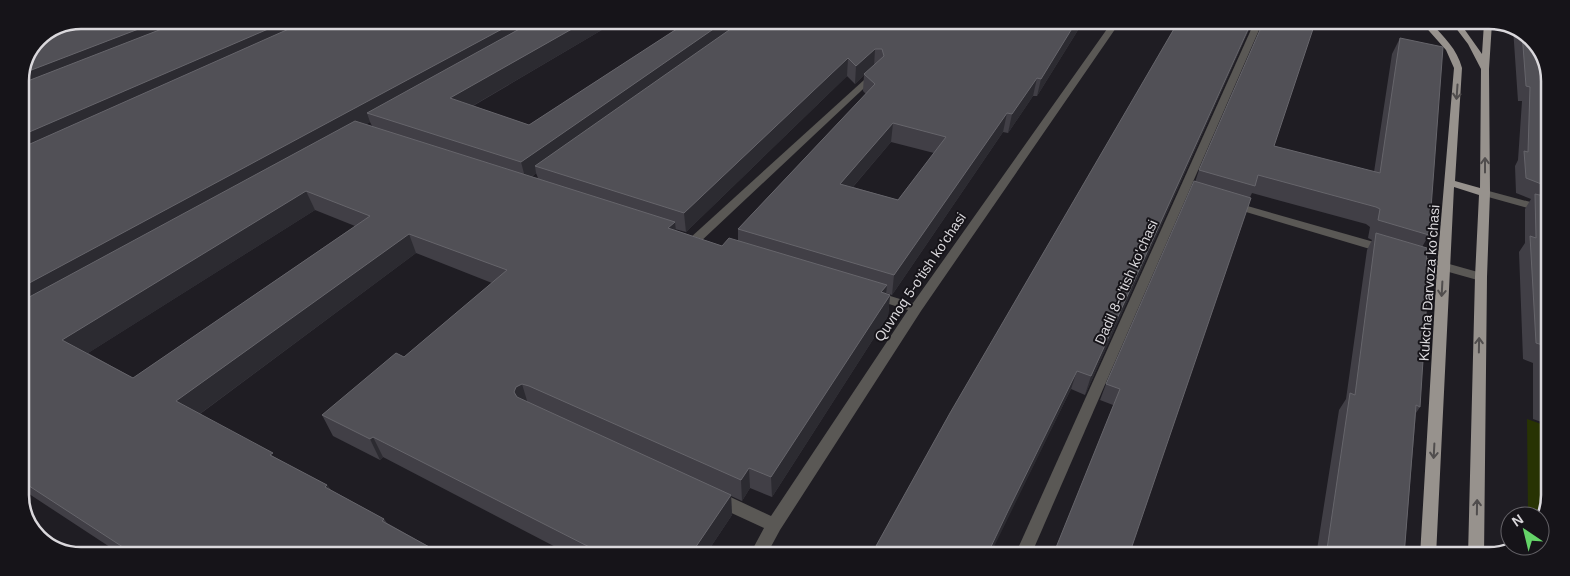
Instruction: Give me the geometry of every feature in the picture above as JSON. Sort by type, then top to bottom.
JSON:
[{"type":"main road","points":[[1424,29],[1448,46]]},
{"type":"main road","name":"Kukcha Darvoza ko'chasi","points":[[1428,547],[1443,267],[1451,183],[1458,68],[1456,58],[1448,46],[1432,29]]},
{"type":"main road","points":[[1461,29],[1472,44],[1484,69]]},
{"type":"main road","points":[[1476,547],[1480,277],[1485,193],[1484,69],[1487,29]]},
{"type":"main road","points":[[1451,183],[1485,193]]},
{"type":"street","name":"Quvnoq 5-o'tish ko'chasi","points":[[762,547],[774,525],[916,308],[1111,29]]},
{"type":"street","name":"Dadil 8-o'tish ko'chasi","points":[[1027,547],[1187,191],[1255,29]]},
{"type":"street","points":[[694,241],[878,70]]},
{"type":"street","points":[[1485,193],[1541,209]]},
{"type":"street","points":[[1220,201],[1480,277]]},
{"type":"street","points":[[860,291],[916,308]]},
{"type":"street","points":[[702,491],[774,525]]},
{"type":"green space","points":[[1527,419],[1541,424],[1540,506],[1528,506]]},
{"type":"building","points":[[81,29],[138,29],[30,71],[37,52],[52,37],[61,33]]},
{"type":"building","points":[[162,29],[268,29],[29,132],[29,80]]},
{"type":"building","points":[[289,29],[502,29],[29,283],[30,144]]},
{"type":"building","points":[[519,29],[572,29],[450,98],[529,125],[677,29],[713,29],[521,162],[367,113]]},
{"type":"building","points":[[731,29],[1072,29],[1041,79],[1037,78],[1012,114],[1007,113],[894,275],[738,229],[875,84],[864,74],[884,56],[882,49],[875,49],[856,66],[848,58],[684,213],[535,166]],"holes":[[[893,123],[946,137],[898,200],[840,184]]]},
{"type":"building","points":[[1174,29],[1248,29],[1091,376],[1077,371],[991,547],[875,547],[950,413]]},
{"type":"building","points":[[1260,29],[1313,29],[1274,146],[1380,173],[1400,38],[1443,47],[1429,235],[1378,220],[1380,209],[1376,207],[1258,175],[1255,186],[1199,170]]},
{"type":"building","points":[[1523,41],[1531,49],[1537,61],[1541,77],[1541,184],[1526,178],[1524,151],[1528,152],[1530,87],[1526,86]]},
{"type":"building","points":[[355,121],[675,222],[668,228],[722,246],[729,238],[887,285],[881,292],[890,295],[771,477],[749,468],[741,480],[529,386],[522,384],[516,387],[514,392],[517,397],[731,495],[696,547],[589,547],[373,437],[370,439],[322,415],[396,353],[404,357],[507,270],[409,234],[176,401],[273,453],[270,455],[327,485],[325,487],[384,519],[382,521],[429,547],[123,547],[29,486],[29,297]],"holes":[[[306,191],[370,216],[133,378],[62,340]]]},
{"type":"building","points":[[1194,181],[1251,198],[1132,547],[1056,547],[1120,389],[1106,384]]},
{"type":"building","points":[[1535,194],[1541,195],[1541,344],[1536,343],[1530,236],[1536,238]]},
{"type":"building","points":[[1376,233],[1427,248],[1426,266],[1429,267],[1420,407],[1416,405],[1405,547],[1327,547],[1350,393],[1355,395]]}]
